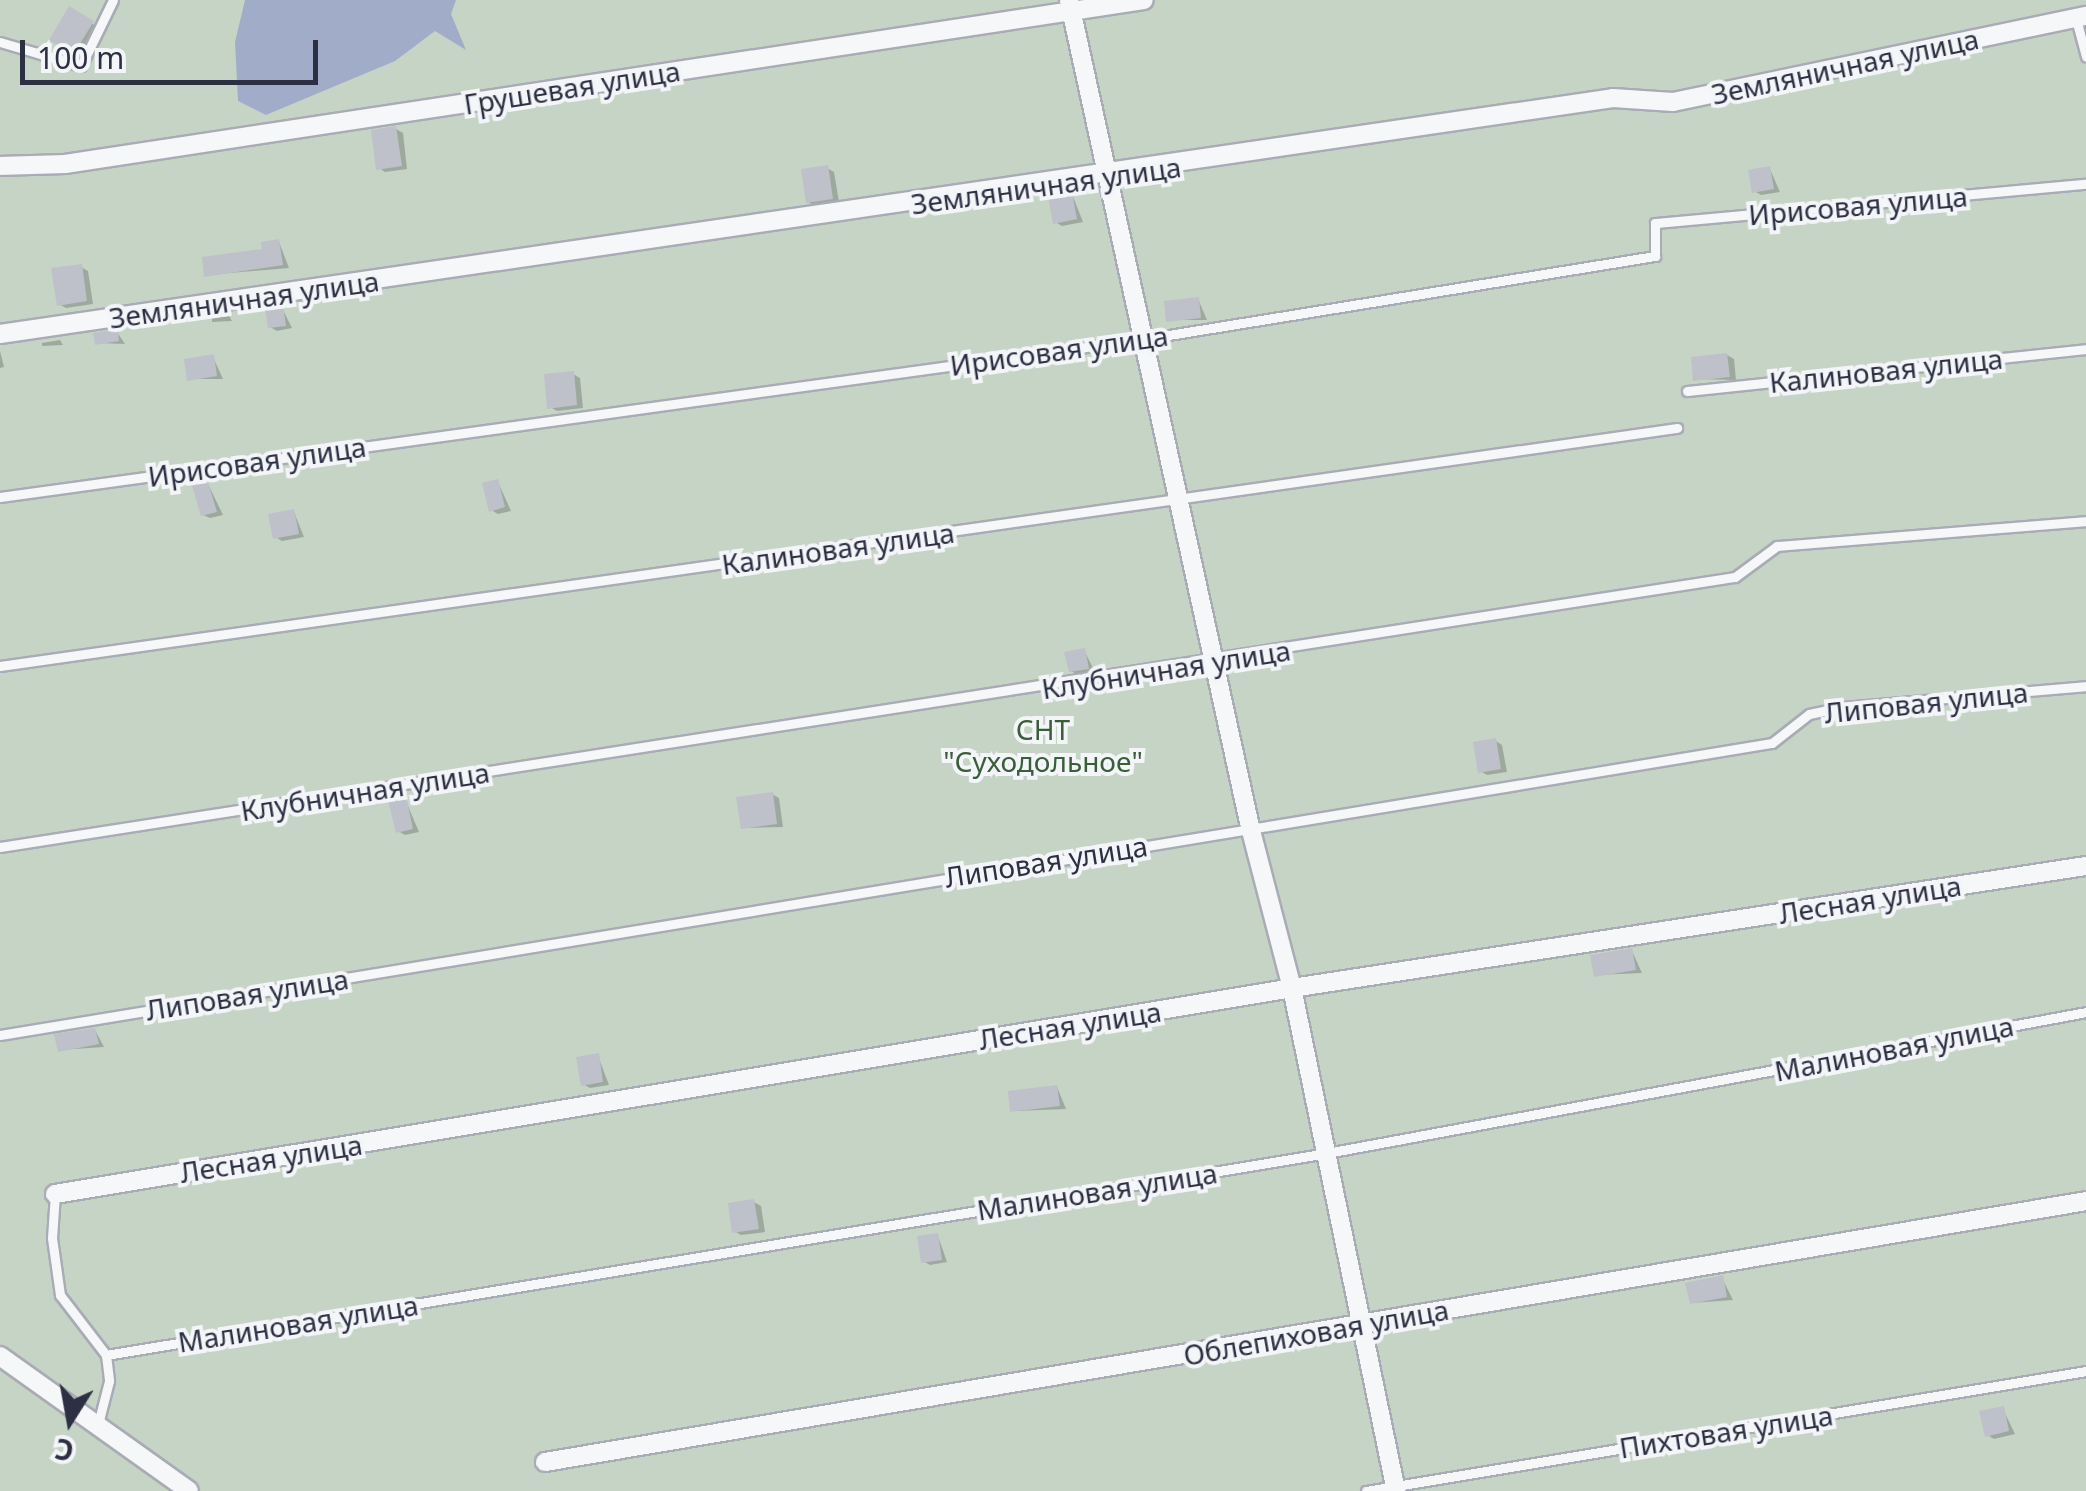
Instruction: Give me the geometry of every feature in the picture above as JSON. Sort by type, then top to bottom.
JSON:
[{"type":"street","name":"Грушевая улица","points":[[0,166],[66,164],[1070,6],[1144,0]]},
{"type":"street","points":[[1070,6],[1250,827],[1292,988],[1395,1489]]},
{"type":"street","name":"Земляничная улица","points":[[0,334],[1107,177],[1613,98],[1673,102],[2081,17]]},
{"type":"street","name":"Лесная улица","points":[[55,1194],[1292,988],[2086,866]]},
{"type":"street","name":"Облепиховая улица","points":[[545,1462],[2086,1201]]},
{"type":"street","points":[[0,1356],[190,1491]]},
{"type":"lane","points":[[0,42],[81,66],[113,0]]},
{"type":"lane","points":[[2081,17],[2086,56]]},
{"type":"lane","name":"Ирисовая улица","points":[[0,496],[1144,339],[1655,256],[1655,224],[2086,184]]},
{"type":"lane","name":"Калиновая улица","points":[[1687,391],[2086,349]]},
{"type":"lane","name":"Калиновая улица","points":[[0,666],[1676,428]]},
{"type":"lane","name":"Клубничная улица","points":[[0,847],[1214,662],[1735,577],[1777,546],[2086,520]]},
{"type":"lane","name":"Липовая улица","points":[[0,1035],[1772,743],[1809,714],[1842,707],[2086,686]]},
{"type":"lane","name":"Малиновая улица","points":[[106,1355],[1328,1153],[2086,1012]]},
{"type":"lane","points":[[55,1194],[52,1238],[60,1295],[106,1355],[109,1381],[97,1425]]},
{"type":"lane","name":"Пихтовая улица","points":[[1366,1491],[2086,1371]]},
{"type":"green space","name":"СНТ \"Суходольное\"","points":[[0,0],[2086,0],[2086,1491],[0,1491]]},
{"type":"water","points":[[245,0],[456,0],[451,14],[466,50],[435,31],[395,61],[266,115],[238,101],[235,42]]},
{"type":"building","points":[[69,6],[94,21],[73,55],[49,40]]},
{"type":"building","points":[[396,126],[402,166],[376,170],[371,130]]},
{"type":"building","points":[[828,165],[833,199],[806,203],[801,169]]},
{"type":"building","points":[[1770,166],[1774,189],[1752,193],[1748,170]]},
{"type":"building","points":[[1072,192],[1077,219],[1053,224],[1048,196]]},
{"type":"building","points":[[279,239],[283,265],[204,277],[202,257],[262,249],[261,242]]},
{"type":"building","points":[[82,264],[87,301],[57,306],[51,268]]},
{"type":"building","points":[[1199,297],[1201,318],[1166,322],[1164,301]]},
{"type":"building","points":[[283,305],[286,326],[268,328],[265,308]]},
{"type":"building","points":[[118,329],[119,341],[95,345],[93,333]]},
{"type":"building","points":[[1727,353],[1730,377],[1693,381],[1691,357]]},
{"type":"building","points":[[214,354],[217,376],[187,381],[184,359]]},
{"type":"building","points":[[574,371],[577,405],[547,409],[544,374]]},
{"type":"building","points":[[498,479],[505,507],[489,512],[482,483]]},
{"type":"building","points":[[208,482],[217,512],[201,516],[192,486]]},
{"type":"building","points":[[294,509],[299,534],[273,539],[268,514]]},
{"type":"building","points":[[1085,648],[1089,669],[1069,672],[1064,652]]},
{"type":"building","points":[[1496,738],[1501,769],[1478,773],[1473,742]]},
{"type":"building","points":[[773,792],[777,824],[741,829],[736,797]]},
{"type":"building","points":[[406,796],[413,829],[396,833],[388,801]]},
{"type":"building","points":[[1632,948],[1636,970],[1594,977],[1590,955]]},
{"type":"building","points":[[95,1028],[99,1044],[58,1052],[54,1034]]},
{"type":"building","points":[[599,1053],[603,1082],[581,1086],[576,1057]]},
{"type":"building","points":[[1057,1085],[1060,1106],[1010,1112],[1008,1091]]},
{"type":"building","points":[[754,1199],[759,1229],[732,1233],[728,1203]]},
{"type":"building","points":[[938,1233],[942,1260],[921,1263],[917,1236]]},
{"type":"building","points":[[1723,1275],[1727,1297],[1690,1304],[1685,1283]]},
{"type":"building","points":[[2004,1406],[2009,1431],[1985,1437],[1979,1411]]}]
